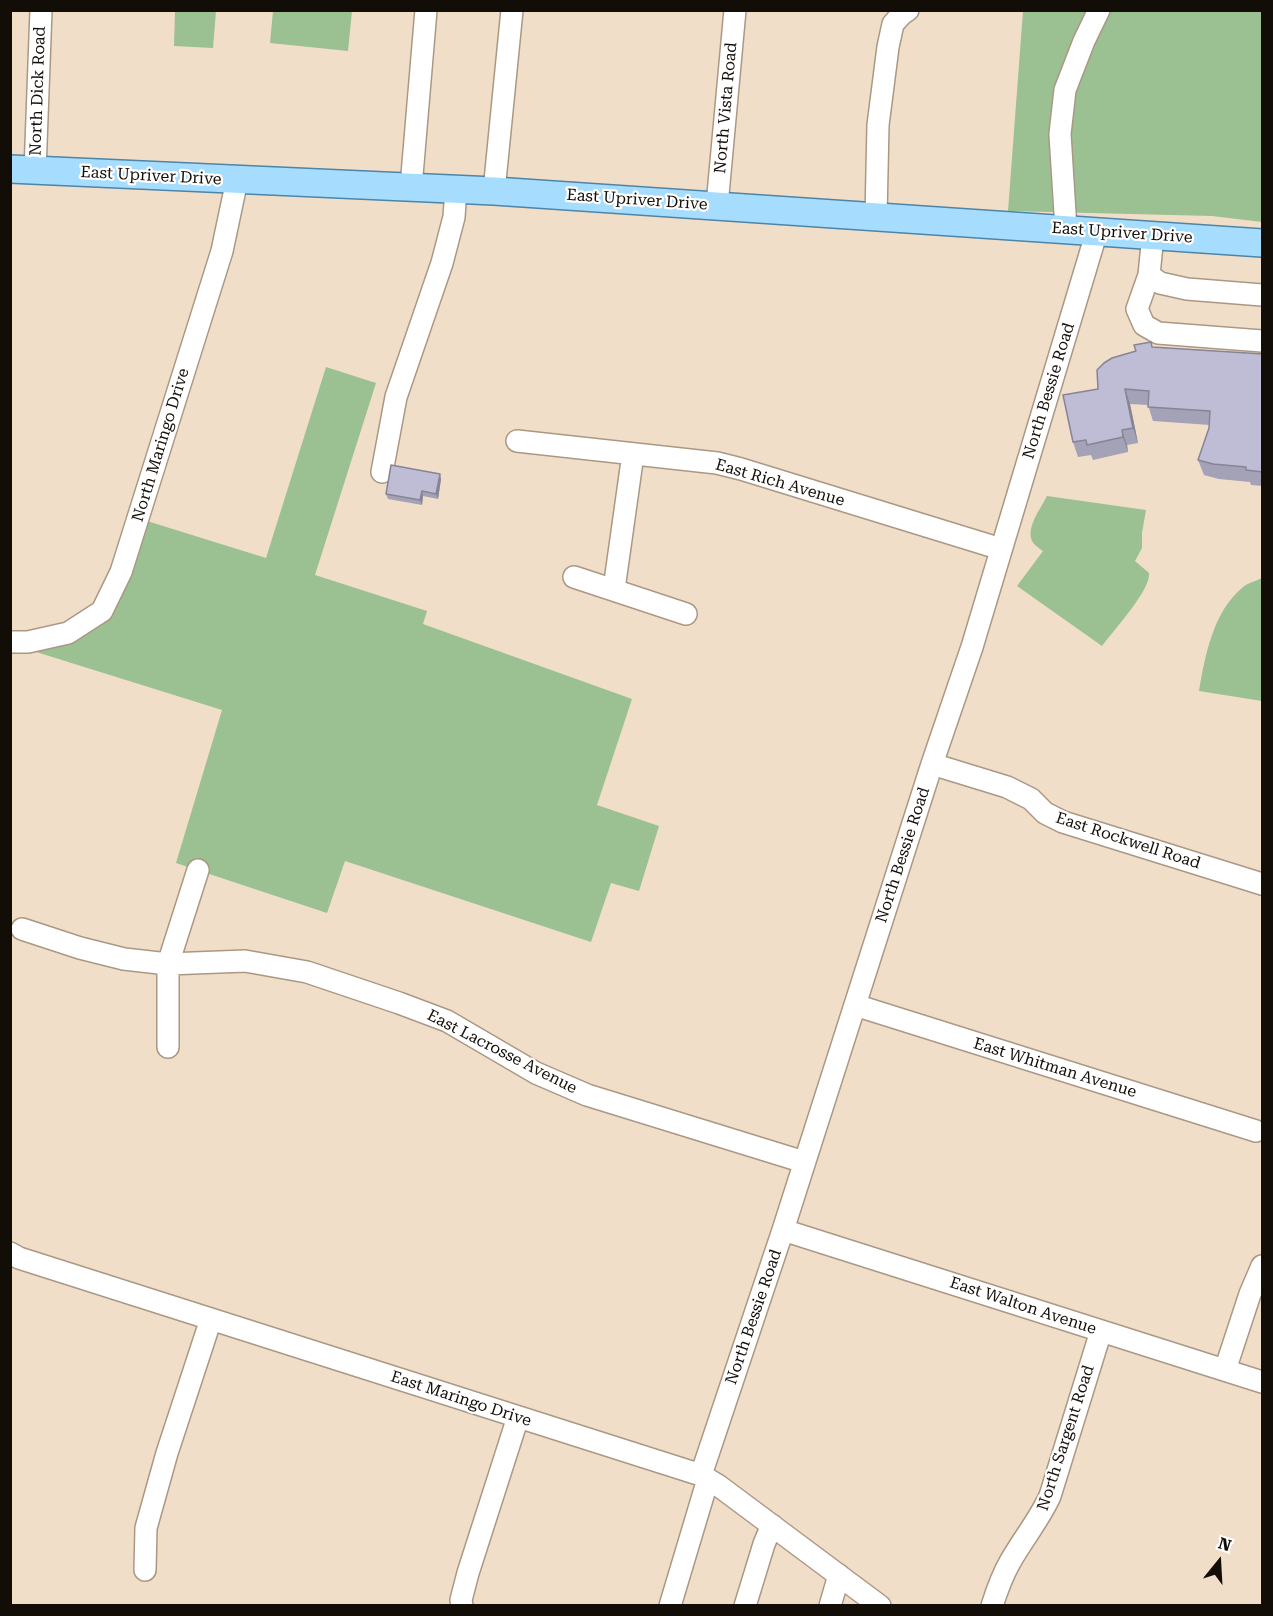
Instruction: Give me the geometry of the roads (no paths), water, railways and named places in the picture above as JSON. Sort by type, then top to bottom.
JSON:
[{"type":"main road","name":"East Upriver Drive","points":[[23,170],[494,191],[1263,243]]},
{"type":"street","name":"North Dick Road","points":[[23,170],[41,10]]},
{"type":"street","points":[[411,187],[426,10]]},
{"type":"street","points":[[494,191],[512,10]]},
{"type":"street","name":"North Vista Road","points":[[717,205],[735,10]]},
{"type":"street","points":[[876,216],[878,125],[885,67],[893,24],[908,10]]},
{"type":"street","points":[[1066,229],[1060,134],[1065,90],[1099,10]]},
{"type":"street","name":"North Maringo Drive","points":[[10,642],[28,642],[68,633],[102,611],[121,572],[222,251],[237,180]]},
{"type":"street","points":[[382,472],[396,397],[438,273],[454,217],[456,189]]},
{"type":"street","name":"North Bessie Road","points":[[670,1605],[704,1477],[932,764],[972,647],[1097,231]]},
{"type":"street","points":[[1153,235],[1149,275],[1137,309],[1144,325],[1158,333],[1263,341]]},
{"type":"street","points":[[1149,275],[1160,284],[1187,289],[1263,295]]},
{"type":"street","name":"East Rich Avenue","points":[[518,441],[717,463],[1001,549]]},
{"type":"street","points":[[614,590],[633,454]]},
{"type":"street","points":[[574,577],[686,614]]},
{"type":"street","name":"East Rockwell Road","points":[[932,764],[1007,788],[1031,799],[1045,813],[1063,822],[1263,884]]},
{"type":"street","points":[[168,1047],[168,964],[198,870]]},
{"type":"street","name":"East Lacrosse Avenue","points":[[22,929],[80,948],[124,959],[168,964],[245,961],[307,972],[447,1021],[536,1073],[587,1095],[804,1162]]},
{"type":"street","name":"East Whitman Avenue","points":[[855,1005],[1256,1131]]},
{"type":"street","name":"East Walton Avenue","points":[[783,1230],[1263,1382]]},
{"type":"street","name":"East Maringo Drive","points":[[10,1253],[19,1258],[704,1477],[880,1605]]},
{"type":"street","points":[[1225,1370],[1250,1294],[1263,1266]]},
{"type":"street","points":[[145,1570],[146,1528],[167,1453],[211,1319]]},
{"type":"street","name":"North Sargent Road","points":[[992,1605],[1010,1562],[1042,1515],[1050,1497],[1101,1331]]},
{"type":"street","points":[[462,1605],[461,1600],[468,1573],[518,1417]]},
{"type":"street","points":[[745,1605],[772,1525]]},
{"type":"street","points":[[830,1605],[839,1575]]}]
